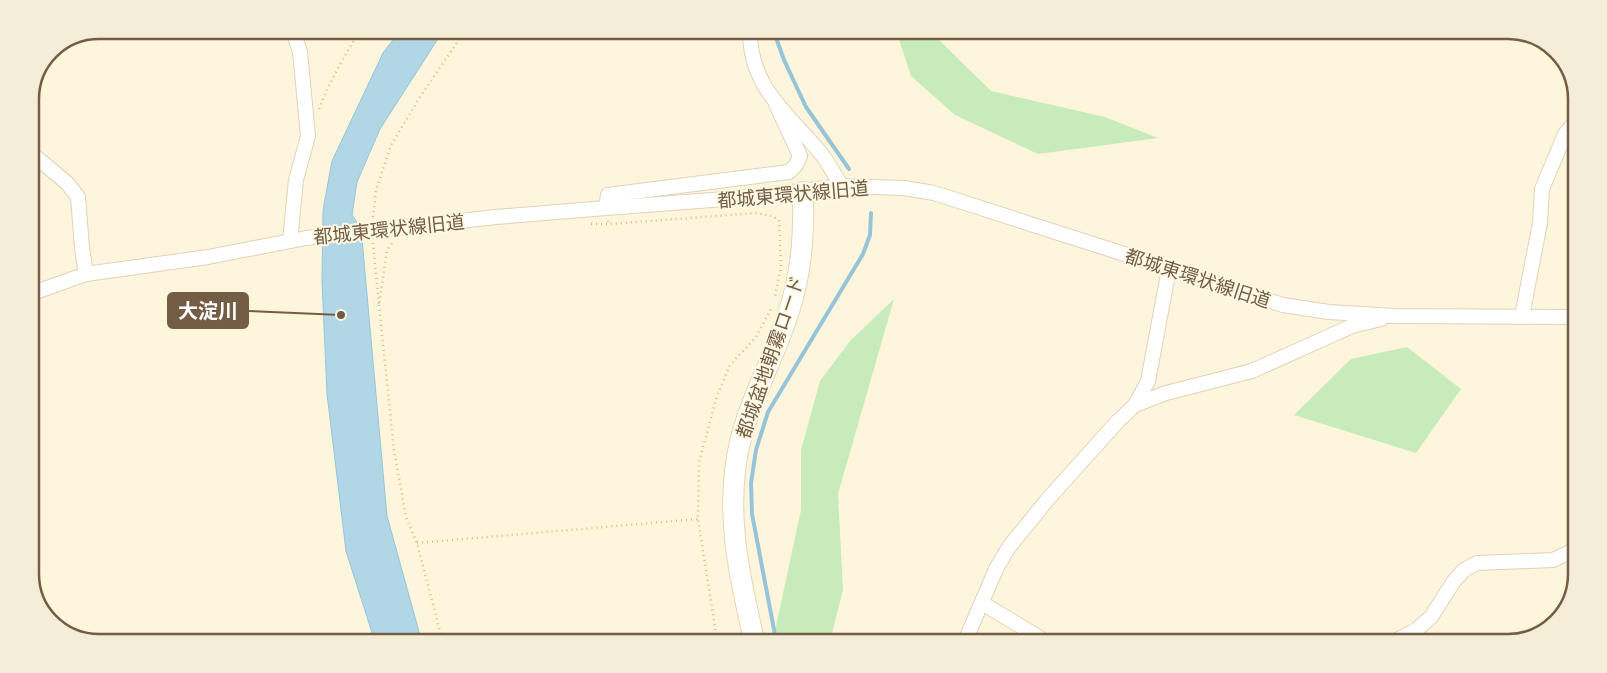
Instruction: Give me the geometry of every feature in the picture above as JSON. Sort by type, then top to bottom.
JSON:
[{"type":"street","points":[[290,241],[296,180],[308,136],[300,52],[296,39]]},
{"type":"street","points":[[751,39],[752,58],[765,88],[776,104],[820,152],[842,186]]},
{"type":"street","points":[[606,208],[608,195],[789,172],[796,165],[800,156],[776,104]]},
{"type":"street","points":[[1522,316],[1540,223],[1542,189],[1568,130]]},
{"type":"street","points":[[39,160],[66,183],[78,197],[86,274]]},
{"type":"street","name":"都城東環状線旧道","points":[[39,291],[86,274],[208,257],[306,238],[606,208],[803,192],[842,186],[904,188],[934,193],[1283,305],[1329,312],[1394,316],[1568,317]]},
{"type":"street","name":"都城盆地朝霧ロード","points":[[753,634],[735,546],[734,494],[740,443],[750,409],[789,312],[800,273],[804,233],[803,192]]},
{"type":"street","points":[[968,634],[997,567],[1009,547],[1048,499],[1118,421],[1135,405],[1148,381],[1169,269]]},
{"type":"street","points":[[1135,405],[1166,393],[1252,372],[1352,326],[1394,316]]},
{"type":"street","points":[[1408,634],[1431,617],[1454,581],[1464,570],[1478,563],[1553,560],[1568,553]]},
{"type":"street","points":[[982,603],[1033,634]]},
{"type":"path","points":[[318,110],[325,93],[355,39]]},
{"type":"path","points":[[441,634],[417,544],[406,517],[394,450],[370,231],[376,190],[391,145],[460,39]]},
{"type":"path","points":[[606,208],[608,224],[756,213],[772,216],[779,220],[781,267],[774,299]]},
{"type":"path","points":[[379,305],[387,250],[391,243],[397,240]]},
{"type":"path","points":[[716,634],[698,519],[699,462],[717,396],[730,365],[756,337],[772,307]]},
{"type":"path","points":[[417,544],[698,519]]},
{"type":"green space","points":[[899,39],[938,39],[991,91],[1105,117],[1158,138],[1038,154],[955,115],[911,76]]},
{"type":"green space","points":[[894,299],[838,494],[843,590],[832,634],[774,634],[801,510],[801,450],[820,381],[851,340]]},
{"type":"green space","points":[[1407,347],[1461,389],[1416,453],[1294,415],[1351,359]]},
{"type":"water","points":[[394,39],[438,39],[380,129],[357,182],[352,215],[361,228],[387,516],[420,634],[372,634],[346,551],[327,394],[322,281],[323,210],[332,161],[383,53]]},
{"type":"waterway","points":[[776,39],[806,107],[849,169]]},
{"type":"waterway","points":[[775,634],[752,514],[751,483],[756,450],[768,412],[863,254],[870,235],[871,213]]},
{"type":"place","name":"大淀川","points":[[341,315]]}]
